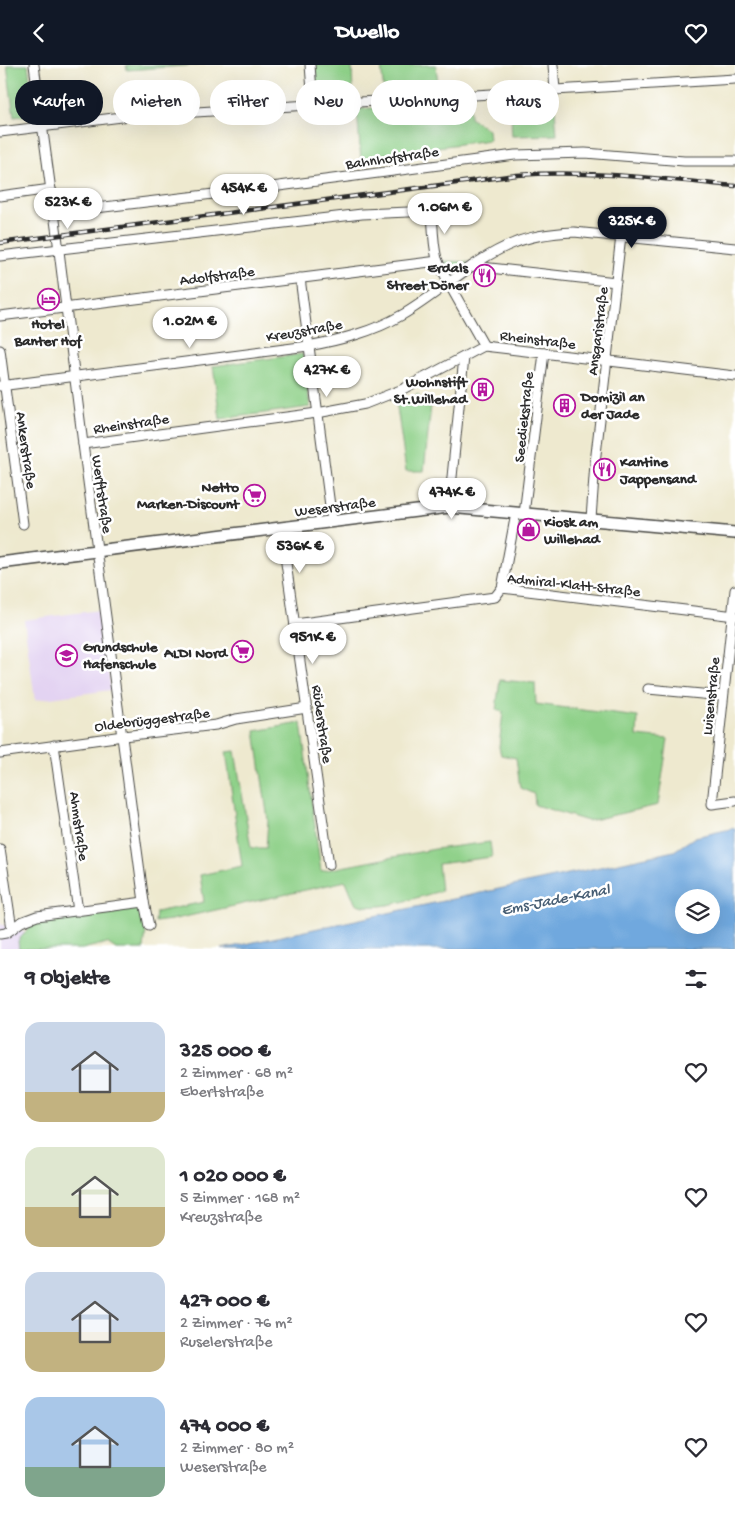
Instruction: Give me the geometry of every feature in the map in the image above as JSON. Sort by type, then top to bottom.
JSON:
[{"type":"street","name":"Werftstraße","points":[[34,65],[97,551],[144,902],[149,927]]},
{"type":"street","points":[[310,65],[311,80]]},
{"type":"street","points":[[553,65],[554,80]]},
{"type":"street","points":[[559,90],[735,79]]},
{"type":"street","points":[[361,101],[487,94]]},
{"type":"street","points":[[0,131],[130,115],[296,105]]},
{"type":"street","name":"Bahnhofstraße","points":[[54,213],[515,155],[585,153],[684,161],[735,161]]},
{"type":"street","points":[[0,196],[51,189]]},
{"type":"street","points":[[0,256],[362,214],[432,211],[433,238],[438,261],[447,277],[448,284],[484,346]]},
{"type":"street","name":"Kreuzstraße","points":[[2,386],[334,341],[382,325],[401,316],[472,266],[513,243],[528,238],[574,232],[735,248]]},
{"type":"street","name":"Ansgaristraße","points":[[591,519],[595,463],[621,236]]},
{"type":"street","name":"Adolfstraße","points":[[0,317],[438,261]]},
{"type":"street","points":[[472,266],[616,282]]},
{"type":"street","points":[[300,278],[332,521]]},
{"type":"street","name":"Rheinstraße","points":[[83,444],[317,413],[365,404],[403,389],[484,346],[735,376]]},
{"type":"street","name":"Ankerstraße","points":[[0,350],[2,386],[23,524]]},
{"type":"street","name":"Seediekstraße","points":[[502,588],[520,513],[544,353]]},
{"type":"street","points":[[448,507],[464,357]]},
{"type":"street","name":"Weserstraße","points":[[0,563],[448,507],[735,533]]},
{"type":"street","name":"Rüderstraße","points":[[281,528],[329,865]]},
{"type":"street","name":"Admiral-Klatt-Straße","points":[[295,624],[495,597],[502,588],[733,616]]},
{"type":"street","name":"Luisenstraße","points":[[735,590],[712,805],[735,801]]},
{"type":"street","points":[[648,689],[724,696]]},
{"type":"street","name":"Oldebrüggestraße","points":[[0,753],[216,725],[236,719],[307,708]]},
{"type":"street","name":"Ahmstraße","points":[[54,745],[78,911]]},
{"type":"street","points":[[0,849],[12,929]]},
{"type":"street","points":[[0,934],[6,933],[21,922],[37,916],[144,902]]},
{"type":"shaded area","name":"Grundschule Hafenschule","points":[[100,610],[111,690],[35,700],[24,620]]},
{"type":"shaded area","points":[[0,924],[25,932],[18,941],[19,949],[0,949]]},
{"type":"green space","points":[[7,65],[28,65],[30,80],[15,80],[14,117]]},
{"type":"green space","points":[[126,65],[197,65],[127,70]]},
{"type":"green space","points":[[315,65],[352,65],[352,80],[316,80]]},
{"type":"green space","points":[[381,65],[436,65],[438,80],[383,80]]},
{"type":"green space","points":[[371,108],[371,125],[477,125],[477,123],[488,130],[489,140],[372,156],[361,165],[356,165],[356,161],[361,161],[358,125],[361,125],[361,109]]},
{"type":"green space","points":[[511,125],[556,125],[557,135],[512,136]]},
{"type":"green space","points":[[444,261],[469,262],[460,269],[449,270]]},
{"type":"green space","points":[[303,354],[310,407],[220,419],[213,366]]},
{"type":"green space","points":[[418,394],[424,407],[431,406],[424,471],[406,471],[396,400],[413,397]]},
{"type":"green space","points":[[500,680],[535,683],[536,704],[638,717],[637,736],[668,739],[658,805],[588,821],[535,805],[534,794],[520,788],[516,758],[501,755],[499,747],[503,712],[496,710]]},
{"type":"green space","points":[[301,723],[321,871],[435,849],[490,842],[492,857],[438,864],[441,891],[385,905],[364,906],[355,903],[346,881],[155,922],[156,912],[204,902],[200,875],[242,866],[226,752],[235,751],[251,848],[266,848],[268,820],[255,731]]},
{"type":"green space","points":[[141,905],[148,927],[144,949],[116,949],[107,943],[82,949],[19,949],[18,941],[32,924],[39,919]]},
{"type":"water","name":"Ems-Jade-Kanal","points":[[735,828],[735,949],[222,949],[674,851],[695,837]]},
{"type":"railway","points":[[0,243],[517,175],[599,174],[735,186]]},
{"type":"place","name":"Erdals Street Döner","points":[[484,276]]},
{"type":"place","name":"Hotel Banter Hof","points":[[48,300]]},
{"type":"place","name":"Wohnstift St.Willehad","points":[[483,390]]},
{"type":"place","name":"Domizil an der Jade","points":[[565,405]]},
{"type":"place","name":"Kantine Jappensand","points":[[604,470]]},
{"type":"place","name":"Netto Marken-Discount","points":[[255,495]]},
{"type":"place","name":"Kiosk am Willehad","points":[[528,530]]},
{"type":"place","name":"ALDI Nord","points":[[243,652]]},
{"type":"place","name":"Grundschule Hafenschule","points":[[67,655]]}]
